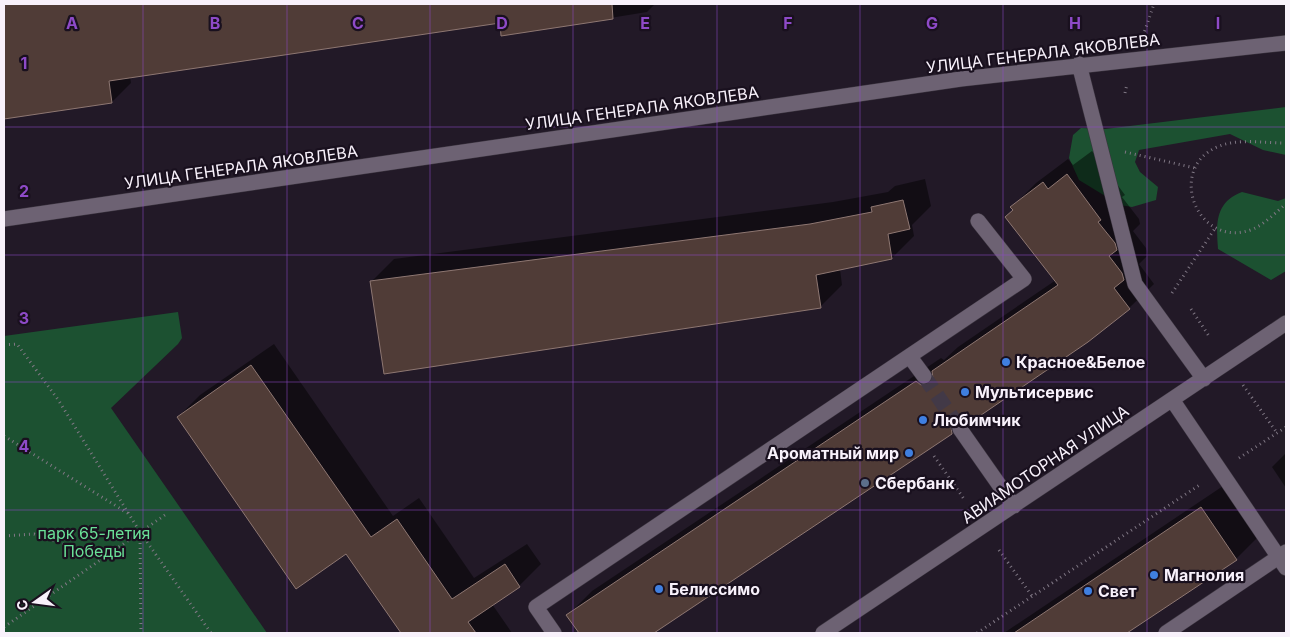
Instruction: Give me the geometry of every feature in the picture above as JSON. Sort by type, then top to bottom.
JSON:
[{"type":"street","name":"УЛИЦА ГЕНЕРАЛА ЯКОВЛЕВА","points":[[4,219],[951,81],[1080,64],[1286,43]]},
{"type":"street","points":[[1080,64],[1135,284],[1204,379]]},
{"type":"street","points":[[554,633],[536,607],[1024,279],[978,221]]},
{"type":"street","name":"АВИАМОТОРНАЯ УЛИЦА","points":[[823,633],[1286,324]]},
{"type":"street","points":[[910,357],[924,376]]},
{"type":"street","points":[[1166,633],[1284,559],[1220,471],[1172,400]]},
{"type":"street","points":[[960,429],[1014,506]]},
{"type":"path","points":[[1286,143],[1232,143],[1218,147],[1205,155],[1195,168],[1191,183],[1192,198],[1198,212],[1223,231],[1238,232],[1253,229],[1286,204]]},
{"type":"path","points":[[1100,146],[1195,168]]},
{"type":"path","points":[[1153,309],[1168,298],[1216,227]]},
{"type":"path","points":[[1191,310],[1209,336]]},
{"type":"path","points":[[4,345],[16,344],[59,401],[140,532],[211,633]]},
{"type":"path","points":[[1243,385],[1277,433]]},
{"type":"path","points":[[977,633],[1286,427]]},
{"type":"path","points":[[4,436],[130,514]]},
{"type":"path","points":[[934,456],[964,499]]},
{"type":"path","points":[[4,627],[165,515]]},
{"type":"path","points":[[140,532],[141,633]]},
{"type":"path","points":[[4,536],[34,534],[104,558]]},
{"type":"path","points":[[1000,550],[1032,596]]},
{"type":"green space","points":[[1286,107],[1286,155],[1263,150],[1230,134],[1139,150],[1135,162],[1140,172],[1158,187],[1156,200],[1132,207],[1120,205],[1079,180],[1069,158],[1073,135],[1081,128],[1105,129]]},
{"type":"green space","points":[[1242,192],[1278,201],[1286,198],[1286,271],[1271,280],[1218,249],[1217,231],[1219,215],[1222,208],[1233,196]]},
{"type":"green space","name":"парк 65-летия Победы","points":[[178,312],[182,338],[178,344],[111,408],[267,633],[4,633],[4,336]]},
{"type":"building","points":[[4,4],[612,4],[613,19],[501,36],[500,23],[109,81],[112,103],[4,119]]},
{"type":"building","points":[[1067,174],[1101,220],[1098,222],[1115,243],[1117,250],[1109,256],[1122,273],[1124,280],[1114,288],[1130,309],[1088,342],[968,424],[963,420],[955,421],[951,426],[952,434],[654,633],[579,633],[566,615],[916,381],[921,385],[929,384],[933,379],[932,371],[1058,285],[1005,217],[1013,210],[1010,207],[1043,182],[1048,189]]},
{"type":"building","points":[[903,200],[910,229],[888,234],[892,259],[816,275],[821,308],[384,374],[370,281],[810,224],[872,212],[871,207]]},
{"type":"building","points":[[251,365],[371,537],[397,519],[452,599],[505,564],[520,587],[468,622],[476,633],[401,633],[346,554],[296,589],[177,417]]},
{"type":"building","points":[[1201,507],[1237,560],[1127,633],[1014,633]]},
{"type":"tunnel","points":[[924,376],[960,429]]},
{"type":"place","name":"Красное&Белое","points":[[1006,362]]},
{"type":"place","name":"Мультисервис","points":[[965,392]]},
{"type":"place","name":"Любимчик","points":[[923,420]]},
{"type":"place","name":"Ароматный мир","points":[[909,453]]},
{"type":"place","name":"Сбербанк","points":[[865,483]]},
{"type":"place","name":"Магнолия","points":[[1154,575]]},
{"type":"place","name":"Белиссимо","points":[[659,589]]},
{"type":"place","name":"Свет","points":[[1088,591]]}]
